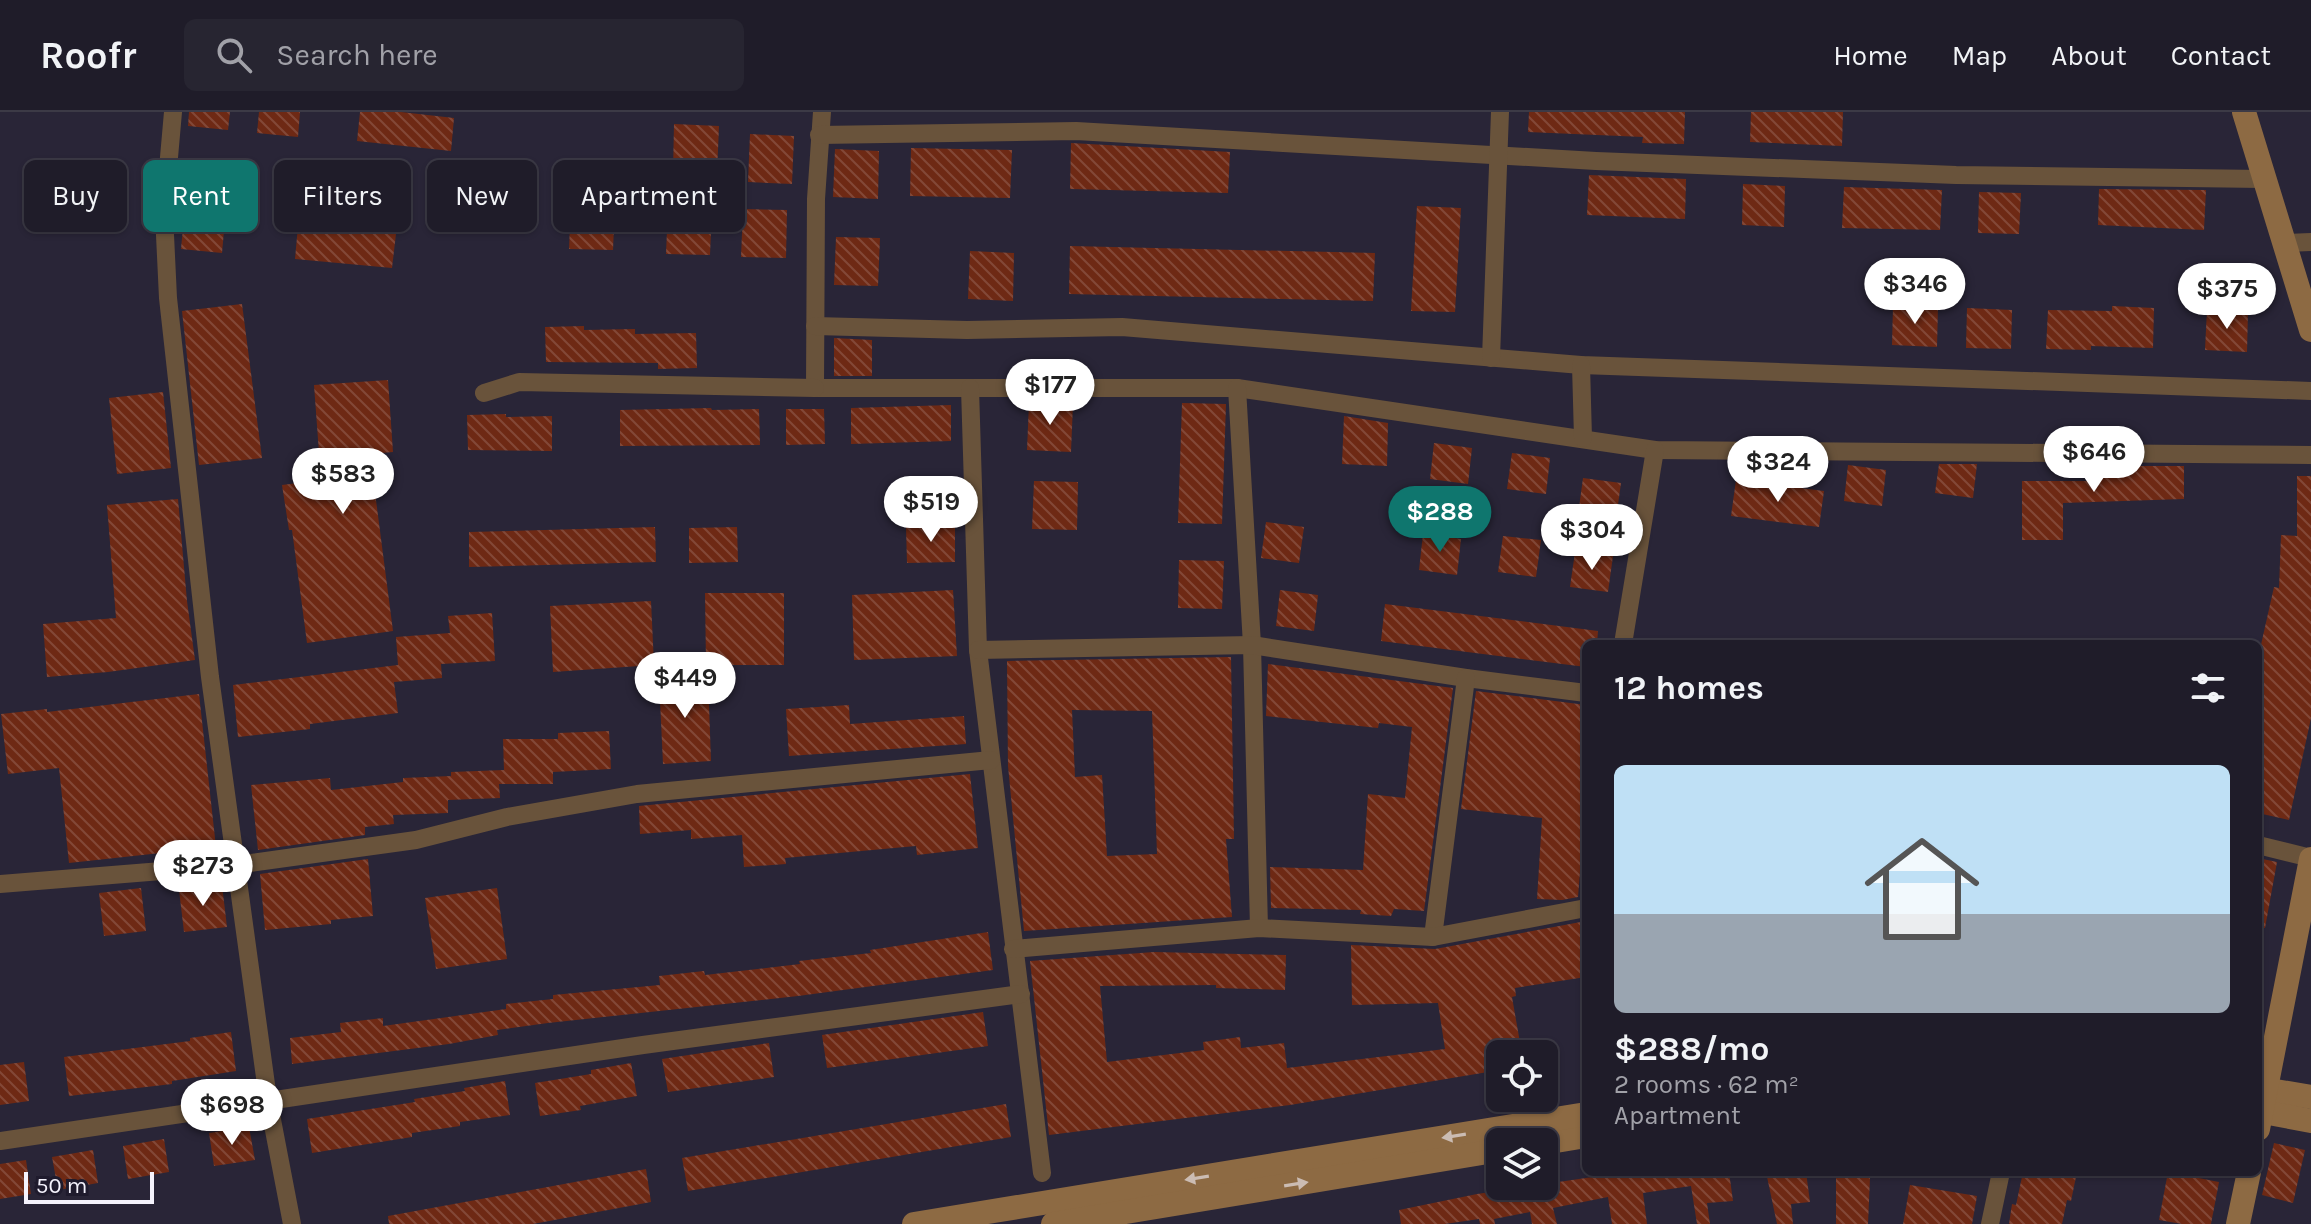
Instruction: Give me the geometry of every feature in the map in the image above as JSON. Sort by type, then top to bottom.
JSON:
[{"type":"main road","points":[[2244,112],[2311,330]]},
{"type":"main road","points":[[2262,1096],[2311,858]]},
{"type":"main road","points":[[2262,1106],[2311,1097]]},
{"type":"main road","points":[[2262,1107],[2311,1121]]},
{"type":"main road","points":[[914,1224],[1582,1115]]},
{"type":"main road","points":[[1558,1141],[1582,1137]]},
{"type":"main road","points":[[1053,1224],[1486,1152]]},
{"type":"main road","points":[[2238,1224],[2248,1176]]},
{"type":"street","points":[[173,112],[164,214],[168,298],[210,677],[268,1099],[292,1224]]},
{"type":"street","points":[[815,388],[819,135],[822,112]]},
{"type":"street","points":[[1491,358],[1500,112]]},
{"type":"street","points":[[819,135],[1076,131],[1596,161],[1956,175],[2263,179]]},
{"type":"street","points":[[2285,243],[2311,242]]},
{"type":"street","points":[[815,326],[967,330],[1122,327],[1581,365],[2311,391]]},
{"type":"street","points":[[1581,365],[1583,438]]},
{"type":"street","points":[[484,393],[519,382],[815,388],[1237,388],[1655,450],[2311,455]]},
{"type":"street","points":[[970,388],[978,650],[1042,1173]]},
{"type":"street","points":[[1237,388],[1252,645],[1259,928]]},
{"type":"street","points":[[1624,640],[1655,450]]},
{"type":"street","points":[[978,650],[1252,645],[1582,692]]},
{"type":"street","points":[[1433,937],[1466,678]]},
{"type":"street","points":[[0,884],[236,865],[416,840],[507,817],[637,794],[991,760]]},
{"type":"street","points":[[2262,846],[2311,858]]},
{"type":"street","points":[[1013,949],[1259,928],[1433,937],[1582,909]]},
{"type":"street","points":[[0,1141],[643,1045],[1021,994]]},
{"type":"street","points":[[1990,1224],[2000,1176]]},
{"type":"building","points":[[189,112],[230,112],[228,130],[188,126]]},
{"type":"building","points":[[259,112],[300,112],[298,137],[257,133]]},
{"type":"building","points":[[360,112],[401,112],[454,118],[451,151],[357,141]]},
{"type":"building","points":[[1529,112],[1685,112],[1684,144],[1642,143],[1643,137],[1528,132]]},
{"type":"building","points":[[1751,112],[1843,112],[1842,146],[1750,142]]},
{"type":"building","points":[[674,124],[719,126],[718,160],[673,160]]},
{"type":"building","points":[[750,134],[794,136],[792,184],[748,182]]},
{"type":"building","points":[[1071,143],[1230,152],[1228,193],[1070,189]]},
{"type":"building","points":[[911,148],[1012,150],[1010,198],[910,196]]},
{"type":"building","points":[[835,149],[879,151],[878,199],[833,197]]},
{"type":"building","points":[[1589,175],[1686,179],[1685,219],[1587,215]]},
{"type":"building","points":[[1743,184],[1785,186],[1784,227],[1742,225]]},
{"type":"building","points":[[1844,187],[1942,190],[1940,230],[1842,228]]},
{"type":"building","points":[[2099,189],[2206,190],[2204,230],[2098,225]]},
{"type":"building","points":[[1979,192],[2021,193],[2019,234],[1978,233]]},
{"type":"building","points":[[1417,206],[1461,208],[1455,312],[1411,311]]},
{"type":"building","points":[[745,209],[787,210],[786,258],[741,257]]},
{"type":"building","points":[[183,232],[224,232],[222,253],[181,249]]},
{"type":"building","points":[[297,232],[396,234],[392,268],[295,259]]},
{"type":"building","points":[[570,232],[614,232],[613,250],[569,249]]},
{"type":"building","points":[[667,232],[711,232],[710,255],[666,254]]},
{"type":"building","points":[[836,237],[880,238],[878,286],[834,285]]},
{"type":"building","points":[[1070,246],[1375,253],[1373,301],[1069,294]]},
{"type":"building","points":[[970,251],[1014,253],[1013,301],[968,299]]},
{"type":"building","points":[[242,304],[262,458],[199,465],[182,311]]},
{"type":"building","points":[[1893,306],[1938,307],[1937,347],[1892,345]]},
{"type":"building","points":[[2112,306],[2154,308],[2153,348],[2091,346],[2091,350],[2046,349],[2048,310],[2112,311]]},
{"type":"building","points":[[1967,308],[2012,310],[2011,349],[1966,348]]},
{"type":"building","points":[[2207,309],[2248,311],[2247,352],[2205,350]]},
{"type":"building","points":[[584,326],[584,330],[635,329],[635,334],[696,333],[697,368],[658,369],[658,363],[546,362],[545,327]]},
{"type":"building","points":[[834,338],[872,340],[872,376],[834,376]]},
{"type":"building","points":[[388,380],[393,452],[370,454],[393,631],[307,643],[292,530],[289,530],[282,485],[321,480],[314,385]]},
{"type":"building","points":[[163,392],[171,468],[117,474],[109,398]]},
{"type":"building","points":[[1029,403],[1073,404],[1071,452],[1027,450]]},
{"type":"building","points":[[1182,403],[1226,404],[1222,524],[1178,523]]},
{"type":"building","points":[[951,405],[951,441],[851,444],[851,408]]},
{"type":"building","points":[[759,409],[760,445],[620,446],[620,410]]},
{"type":"building","points":[[786,409],[824,409],[825,444],[786,445]]},
{"type":"building","points":[[506,414],[506,417],[552,416],[552,451],[468,450],[467,415]]},
{"type":"building","points":[[1344,416],[1388,423],[1387,466],[1342,464]]},
{"type":"building","points":[[1434,443],[1472,448],[1468,484],[1430,479]]},
{"type":"building","points":[[1512,453],[1550,458],[1546,494],[1507,489]]},
{"type":"building","points":[[1939,464],[1977,464],[1973,498],[1935,493]]},
{"type":"building","points":[[1848,465],[1886,470],[1882,506],[1844,501]]},
{"type":"building","points":[[2087,466],[2184,466],[2184,499],[2063,503],[2063,540],[2022,540],[2022,481],[2088,481]]},
{"type":"building","points":[[2297,476],[2311,476],[2311,718],[2289,820],[2262,814],[2262,640],[2274,587],[2279,588],[2281,535],[2297,536]]},
{"type":"building","points":[[1583,478],[1621,483],[1616,519],[1578,515]]},
{"type":"building","points":[[1736,480],[1824,491],[1819,527],[1731,516]]},
{"type":"building","points":[[1034,481],[1078,482],[1077,530],[1032,529]]},
{"type":"building","points":[[178,499],[195,660],[47,677],[43,624],[116,618],[107,505]]},
{"type":"building","points":[[1266,522],[1304,527],[1299,563],[1261,558]]},
{"type":"building","points":[[955,526],[955,562],[907,563],[906,527]]},
{"type":"building","points":[[655,527],[656,562],[469,567],[469,532]]},
{"type":"building","points":[[737,527],[738,562],[689,563],[689,528]]},
{"type":"building","points":[[1423,534],[1461,539],[1457,575],[1419,570]]},
{"type":"building","points":[[1503,536],[1541,540],[1536,577],[1498,572]]},
{"type":"building","points":[[1575,552],[1613,556],[1608,592],[1570,587]]},
{"type":"building","points":[[1179,560],[1224,561],[1222,609],[1178,608]]},
{"type":"building","points":[[953,590],[957,656],[854,660],[852,595]]},
{"type":"building","points":[[1280,590],[1318,595],[1314,631],[1276,626]]},
{"type":"building","points":[[705,593],[784,593],[784,665],[706,665]]},
{"type":"building","points":[[651,601],[654,665],[553,672],[550,606]]},
{"type":"building","points":[[1385,604],[1598,631],[1597,640],[1582,640],[1582,666],[1381,641]]},
{"type":"building","points":[[492,613],[495,661],[441,664],[442,678],[394,682],[398,713],[310,724],[310,729],[238,737],[233,685],[398,665],[396,637],[450,633],[448,616]]},
{"type":"building","points":[[1231,657],[1234,839],[1226,839],[1232,917],[1024,931],[1008,766],[1007,661]],"holes":[[[1072,710],[1152,711],[1157,854],[1107,856],[1102,775],[1075,777]]]},
{"type":"building","points":[[1268,664],[1453,688],[1424,911],[1394,909],[1391,916],[1360,914],[1361,910],[1271,908],[1270,867],[1363,870],[1368,794],[1405,798],[1412,727],[1379,723],[1378,728],[1266,716]]},
{"type":"building","points":[[708,677],[711,761],[663,764],[659,679]]},
{"type":"building","points":[[1476,691],[1582,704],[1582,848],[1578,897],[1537,899],[1542,818],[1461,809]]},
{"type":"building","points":[[199,694],[216,847],[69,863],[59,768],[8,774],[1,714],[47,709],[47,712]]},
{"type":"building","points":[[849,705],[850,724],[964,716],[966,744],[789,756],[786,709]]},
{"type":"building","points":[[609,731],[611,769],[553,772],[553,784],[499,784],[500,798],[448,800],[448,813],[393,815],[394,824],[365,827],[365,835],[258,850],[251,785],[330,778],[331,790],[403,782],[403,778],[451,776],[451,772],[504,770],[503,739],[558,739],[558,733]]},
{"type":"building","points":[[970,774],[978,848],[917,855],[916,846],[785,858],[786,864],[744,867],[742,835],[691,839],[691,830],[640,834],[639,806]]},
{"type":"building","points":[[368,859],[373,916],[331,920],[331,924],[265,930],[260,874]]},
{"type":"building","points":[[2262,859],[2277,862],[2265,928],[2262,928]]},
{"type":"building","points":[[222,885],[227,927],[184,932],[179,890]]},
{"type":"building","points":[[141,888],[146,931],[104,936],[99,893]]},
{"type":"building","points":[[497,888],[507,959],[436,969],[425,898]]},
{"type":"building","points":[[1582,922],[1582,978],[1515,988],[1516,996],[1512,997],[1520,1040],[1486,1040],[1486,1072],[1290,1105],[1049,1135],[1030,961],[1154,952],[1286,955],[1285,990],[1216,988],[1216,985],[1100,986],[1107,1062],[1204,1050],[1203,1042],[1240,1037],[1241,1048],[1284,1043],[1287,1068],[1445,1049],[1438,1003],[1352,1005],[1351,945],[1435,949]]},
{"type":"building","points":[[988,932],[993,970],[798,996],[548,1023],[497,1030],[498,1035],[449,1044],[292,1064],[290,1038],[341,1032],[340,1023],[383,1018],[383,1026],[506,1009],[506,1004],[553,999],[553,995],[660,985],[659,976],[704,971],[705,975],[800,964],[799,961],[871,953],[870,950]]},
{"type":"building","points":[[983,1012],[988,1046],[827,1068],[822,1035]]},
{"type":"building","points":[[231,1032],[236,1071],[172,1081],[172,1084],[69,1096],[64,1057],[190,1041],[190,1038]]},
{"type":"building","points":[[769,1043],[774,1077],[668,1092],[662,1059]]},
{"type":"building","points":[[24,1062],[29,1101],[0,1105],[0,1065]]},
{"type":"building","points":[[631,1063],[637,1096],[580,1106],[581,1110],[540,1116],[535,1083],[591,1074],[591,1070]]},
{"type":"building","points":[[505,1081],[510,1115],[460,1122],[460,1126],[412,1133],[412,1137],[312,1153],[307,1119],[415,1102],[414,1099]]},
{"type":"building","points":[[1006,1104],[1011,1137],[688,1191],[682,1158]]},
{"type":"building","points":[[249,1127],[255,1160],[214,1166],[209,1133]]},
{"type":"building","points":[[164,1139],[169,1172],[128,1179],[123,1146]]},
{"type":"building","points":[[2274,1143],[2305,1150],[2293,1203],[2262,1195]]},
{"type":"building","points":[[93,1150],[98,1183],[58,1190],[52,1157]]},
{"type":"building","points":[[26,1160],[31,1194],[0,1199],[0,1164]]},
{"type":"building","points":[[646,1169],[651,1202],[533,1224],[389,1224],[388,1216]]},
{"type":"building","points":[[1600,1176],[1730,1176],[1733,1201],[1707,1203],[1710,1224],[1697,1224],[1691,1186],[1643,1193],[1647,1224],[1612,1224],[1608,1197],[1553,1208],[1557,1224],[1532,1224],[1530,1212],[1494,1219],[1495,1224],[1480,1224],[1479,1219],[1445,1224],[1401,1224],[1399,1210],[1486,1193],[1486,1200],[1558,1200],[1558,1182]]},
{"type":"building","points":[[1767,1176],[1807,1176],[1810,1202],[1791,1204],[1793,1224],[1777,1224]]},
{"type":"building","points":[[1836,1176],[1870,1178],[1868,1224],[1836,1224]]},
{"type":"building","points":[[2022,1176],[2076,1176],[2062,1224],[2009,1224],[2012,1204],[2016,1205]]},
{"type":"building","points":[[2167,1176],[2188,1176],[2219,1182],[2211,1224],[2159,1220]]},
{"type":"building","points":[[1910,1185],[1977,1196],[1972,1224],[1903,1224]]}]
